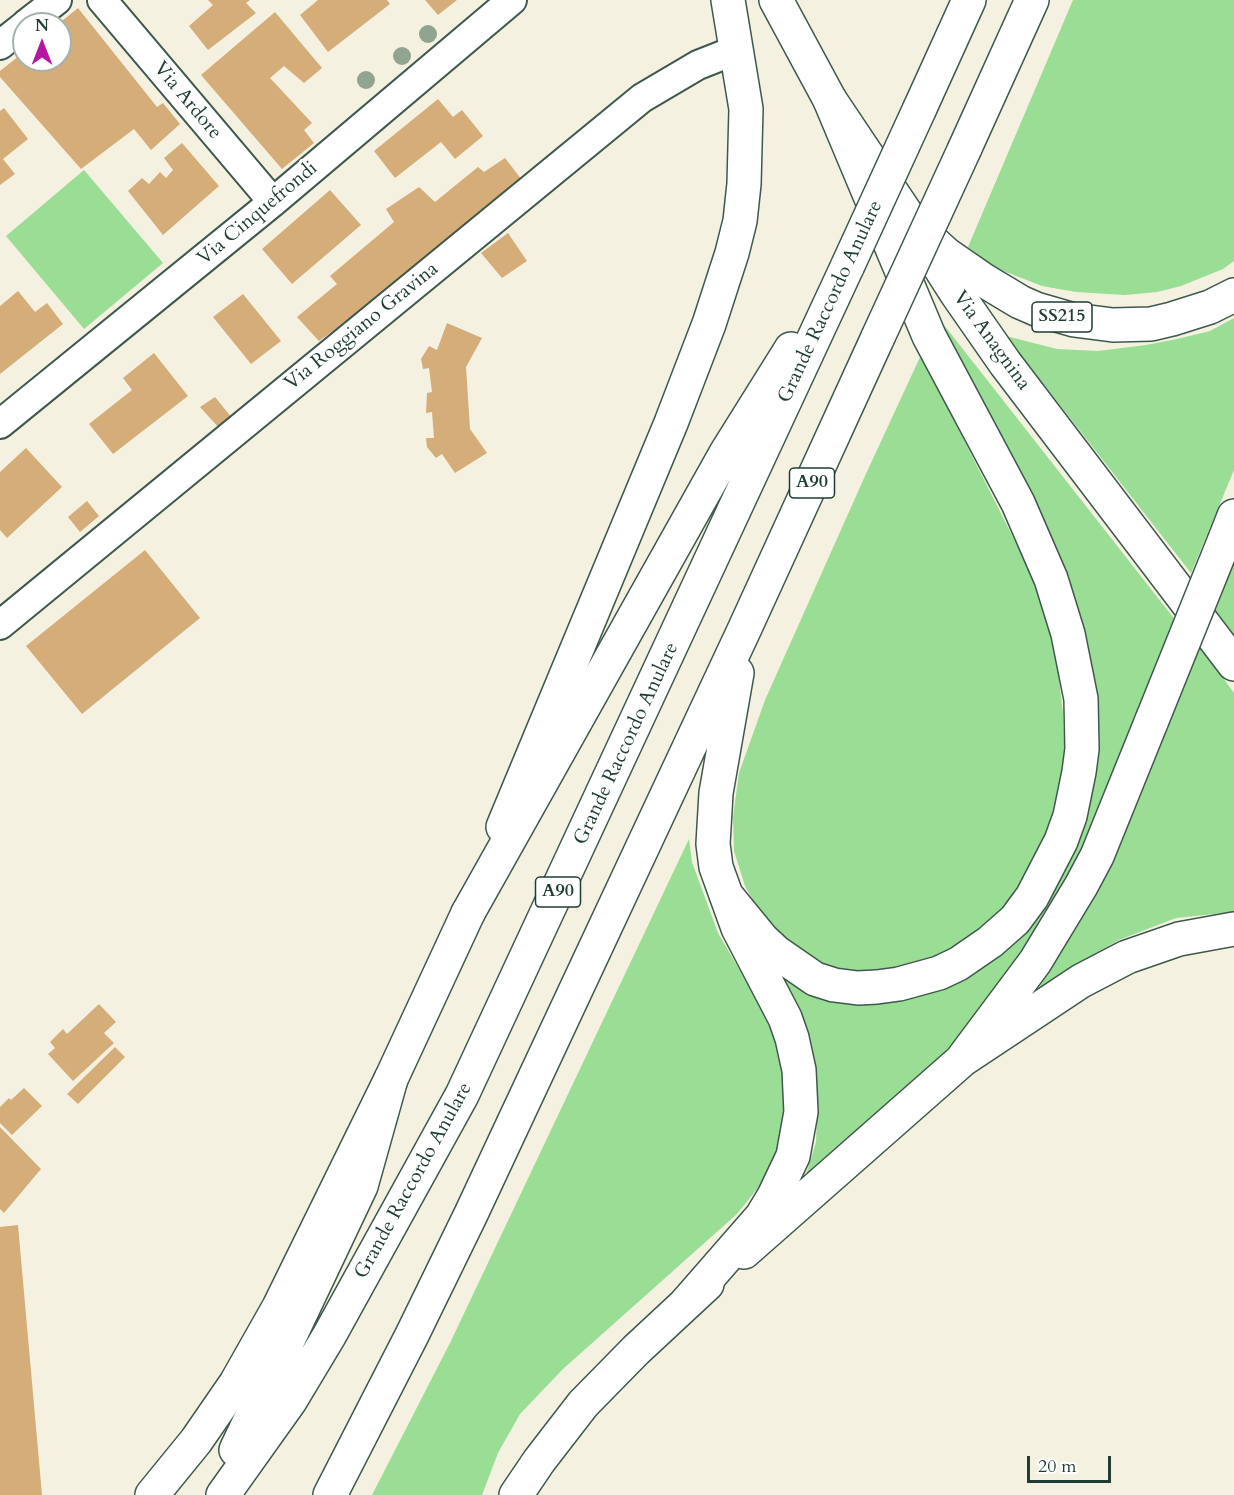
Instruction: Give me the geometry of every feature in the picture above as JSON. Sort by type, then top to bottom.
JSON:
[{"type":"main road","points":[[152,1495],[196,1441],[236,1383],[279,1307],[391,1079],[468,913],[671,423],[726,275],[740,221],[746,162],[746,109],[728,0]]},
{"type":"main road","name":"Via Anagnina","points":[[776,0],[830,100],[957,294],[1005,363],[1234,664]]},
{"type":"main road","name":"Grande Raccordo Anulare","points":[[223,1495],[290,1401],[323,1346],[462,1095],[848,266],[969,0]]},
{"type":"main road","name":"A90","points":[[330,1495],[471,1214],[745,628],[1032,0]]},
{"type":"main road","points":[[726,895],[762,939],[776,952],[815,979],[834,985],[858,988],[878,987],[898,984],[939,972],[958,964],[990,942],[1015,920],[1032,897],[1061,841],[1070,816],[1079,772],[1082,749],[1081,699],[1068,634],[1051,579],[1018,503],[929,336],[830,100]]},
{"type":"main road","name":"SS215","points":[[913,224],[946,254],[1003,293],[1036,309],[1074,320],[1113,325],[1151,324],[1192,314],[1234,295]]},
{"type":"main road","points":[[468,913],[726,453],[779,366],[848,266]]},
{"type":"main road","points":[[961,1061],[1035,962],[1097,856],[1230,527]]},
{"type":"main road","points":[[687,1302],[762,1216],[774,1196],[793,1156],[801,1112],[799,1070],[792,1038],[785,1018],[738,928],[716,867],[713,844],[716,793],[745,628]]},
{"type":"main road","points":[[516,1495],[583,1404],[636,1350],[687,1302],[961,1061],[1081,981],[1127,957],[1150,947],[1179,939],[1234,929]]},
{"type":"main road","points":[[214,1495],[361,1186],[391,1079]]},
{"type":"street","points":[[42,12],[57,0]]},
{"type":"street","name":"Via Ardore","points":[[102,0],[273,202]]},
{"type":"street","name":"Via Cinquefrondi","points":[[0,424],[273,202],[512,0]]},
{"type":"street","points":[[0,45],[12,35]]},
{"type":"street","name":"Via Roggiano Gravina","points":[[0,625],[642,98],[698,65],[736,50]]},
{"type":"green space","points":[[1073,0],[1234,0],[1234,261],[1223,269],[1181,286],[1157,292],[1125,295],[1076,292],[1042,286],[996,268],[968,247]]},
{"type":"green space","points":[[84,170],[163,263],[84,329],[6,236]]},
{"type":"green space","points":[[937,316],[1176,621],[1072,877],[971,1025],[915,1083],[801,1191],[816,1142],[816,1082],[770,966],[812,995],[827,1000],[865,1005],[913,998],[963,979],[1006,951],[1035,916],[1090,704]]},
{"type":"green space","points":[[1234,318],[1234,470],[1191,573],[1006,336],[1057,349],[1098,351],[1146,345],[1210,331]]},
{"type":"green space","points":[[921,355],[1033,577],[1047,617],[1058,670],[1063,714],[1065,767],[1055,818],[1013,903],[953,952],[878,974],[842,970],[820,963],[787,945],[761,915],[745,886],[734,851],[733,817],[739,773],[765,700]]},
{"type":"green space","points":[[1234,562],[1234,637],[1215,612]]},
{"type":"green space","points":[[1197,642],[1234,693],[1234,912],[1176,918],[1119,940],[1072,967],[1037,991],[1091,900]]},
{"type":"green space","points":[[689,839],[692,862],[718,933],[760,1005],[782,1062],[786,1104],[774,1160],[761,1184],[737,1214],[563,1369],[520,1414],[498,1453],[482,1495],[372,1495],[450,1343]]},
{"type":"building","points":[[208,0],[250,0],[246,3],[256,13],[208,50],[189,26],[213,5]]},
{"type":"building","points":[[318,0],[387,0],[390,4],[328,52],[300,15]]},
{"type":"building","points":[[425,0],[457,0],[438,15]]},
{"type":"building","points":[[78,8],[157,107],[163,103],[180,124],[151,150],[134,129],[81,169],[0,77],[0,71],[12,62],[12,72],[72,72],[72,13]]},
{"type":"building","points":[[275,12],[322,68],[304,83],[284,66],[270,78],[312,123],[304,130],[314,143],[282,169],[201,75]]},
{"type":"building","points":[[438,99],[453,117],[462,110],[483,136],[455,159],[441,142],[395,178],[374,151]]},
{"type":"building","points":[[4,108],[28,139],[3,159],[15,174],[0,185],[0,111]]},
{"type":"building","points":[[182,143],[219,186],[163,235],[128,191],[142,178],[149,184],[160,172],[166,178],[173,170],[164,158]]},
{"type":"building","points":[[505,158],[522,180],[480,211],[361,311],[319,341],[297,317],[337,284],[330,276],[394,222],[386,209],[419,187],[435,202],[478,167],[484,172]]},
{"type":"building","points":[[330,190],[361,225],[292,284],[262,249]]},
{"type":"building","points":[[508,233],[527,261],[502,278],[481,253]]},
{"type":"building","points":[[18,291],[35,312],[47,303],[63,324],[0,374],[0,306]]},
{"type":"building","points":[[243,294],[281,341],[251,364],[213,317]]},
{"type":"building","points":[[447,323],[482,338],[466,367],[470,429],[487,453],[455,473],[442,454],[436,458],[427,447],[426,438],[434,438],[432,412],[426,413],[427,393],[432,392],[429,368],[423,369],[421,359],[429,346],[437,350]]},
{"type":"building","points":[[154,353],[188,396],[113,454],[89,424],[132,390],[123,378]]},
{"type":"building","points":[[215,397],[232,418],[220,429],[200,407]]},
{"type":"building","points":[[26,448],[62,487],[7,538],[0,530],[0,472]]},
{"type":"building","points":[[87,501],[99,516],[80,532],[68,517]]},
{"type":"building","points":[[145,550],[200,618],[82,714],[26,646]]},
{"type":"building","points":[[99,1004],[116,1022],[104,1033],[114,1043],[73,1081],[48,1054],[55,1048],[50,1042],[63,1029],[67,1034]]},
{"type":"building","points":[[115,1047],[125,1057],[78,1104],[67,1094]]},
{"type":"building","points":[[24,1088],[42,1106],[12,1135],[0,1123],[0,1107]]},
{"type":"building","points":[[0,1127],[41,1169],[4,1213],[0,1209]]},
{"type":"building","points":[[18,1225],[42,1495],[0,1495],[0,1227]]}]
